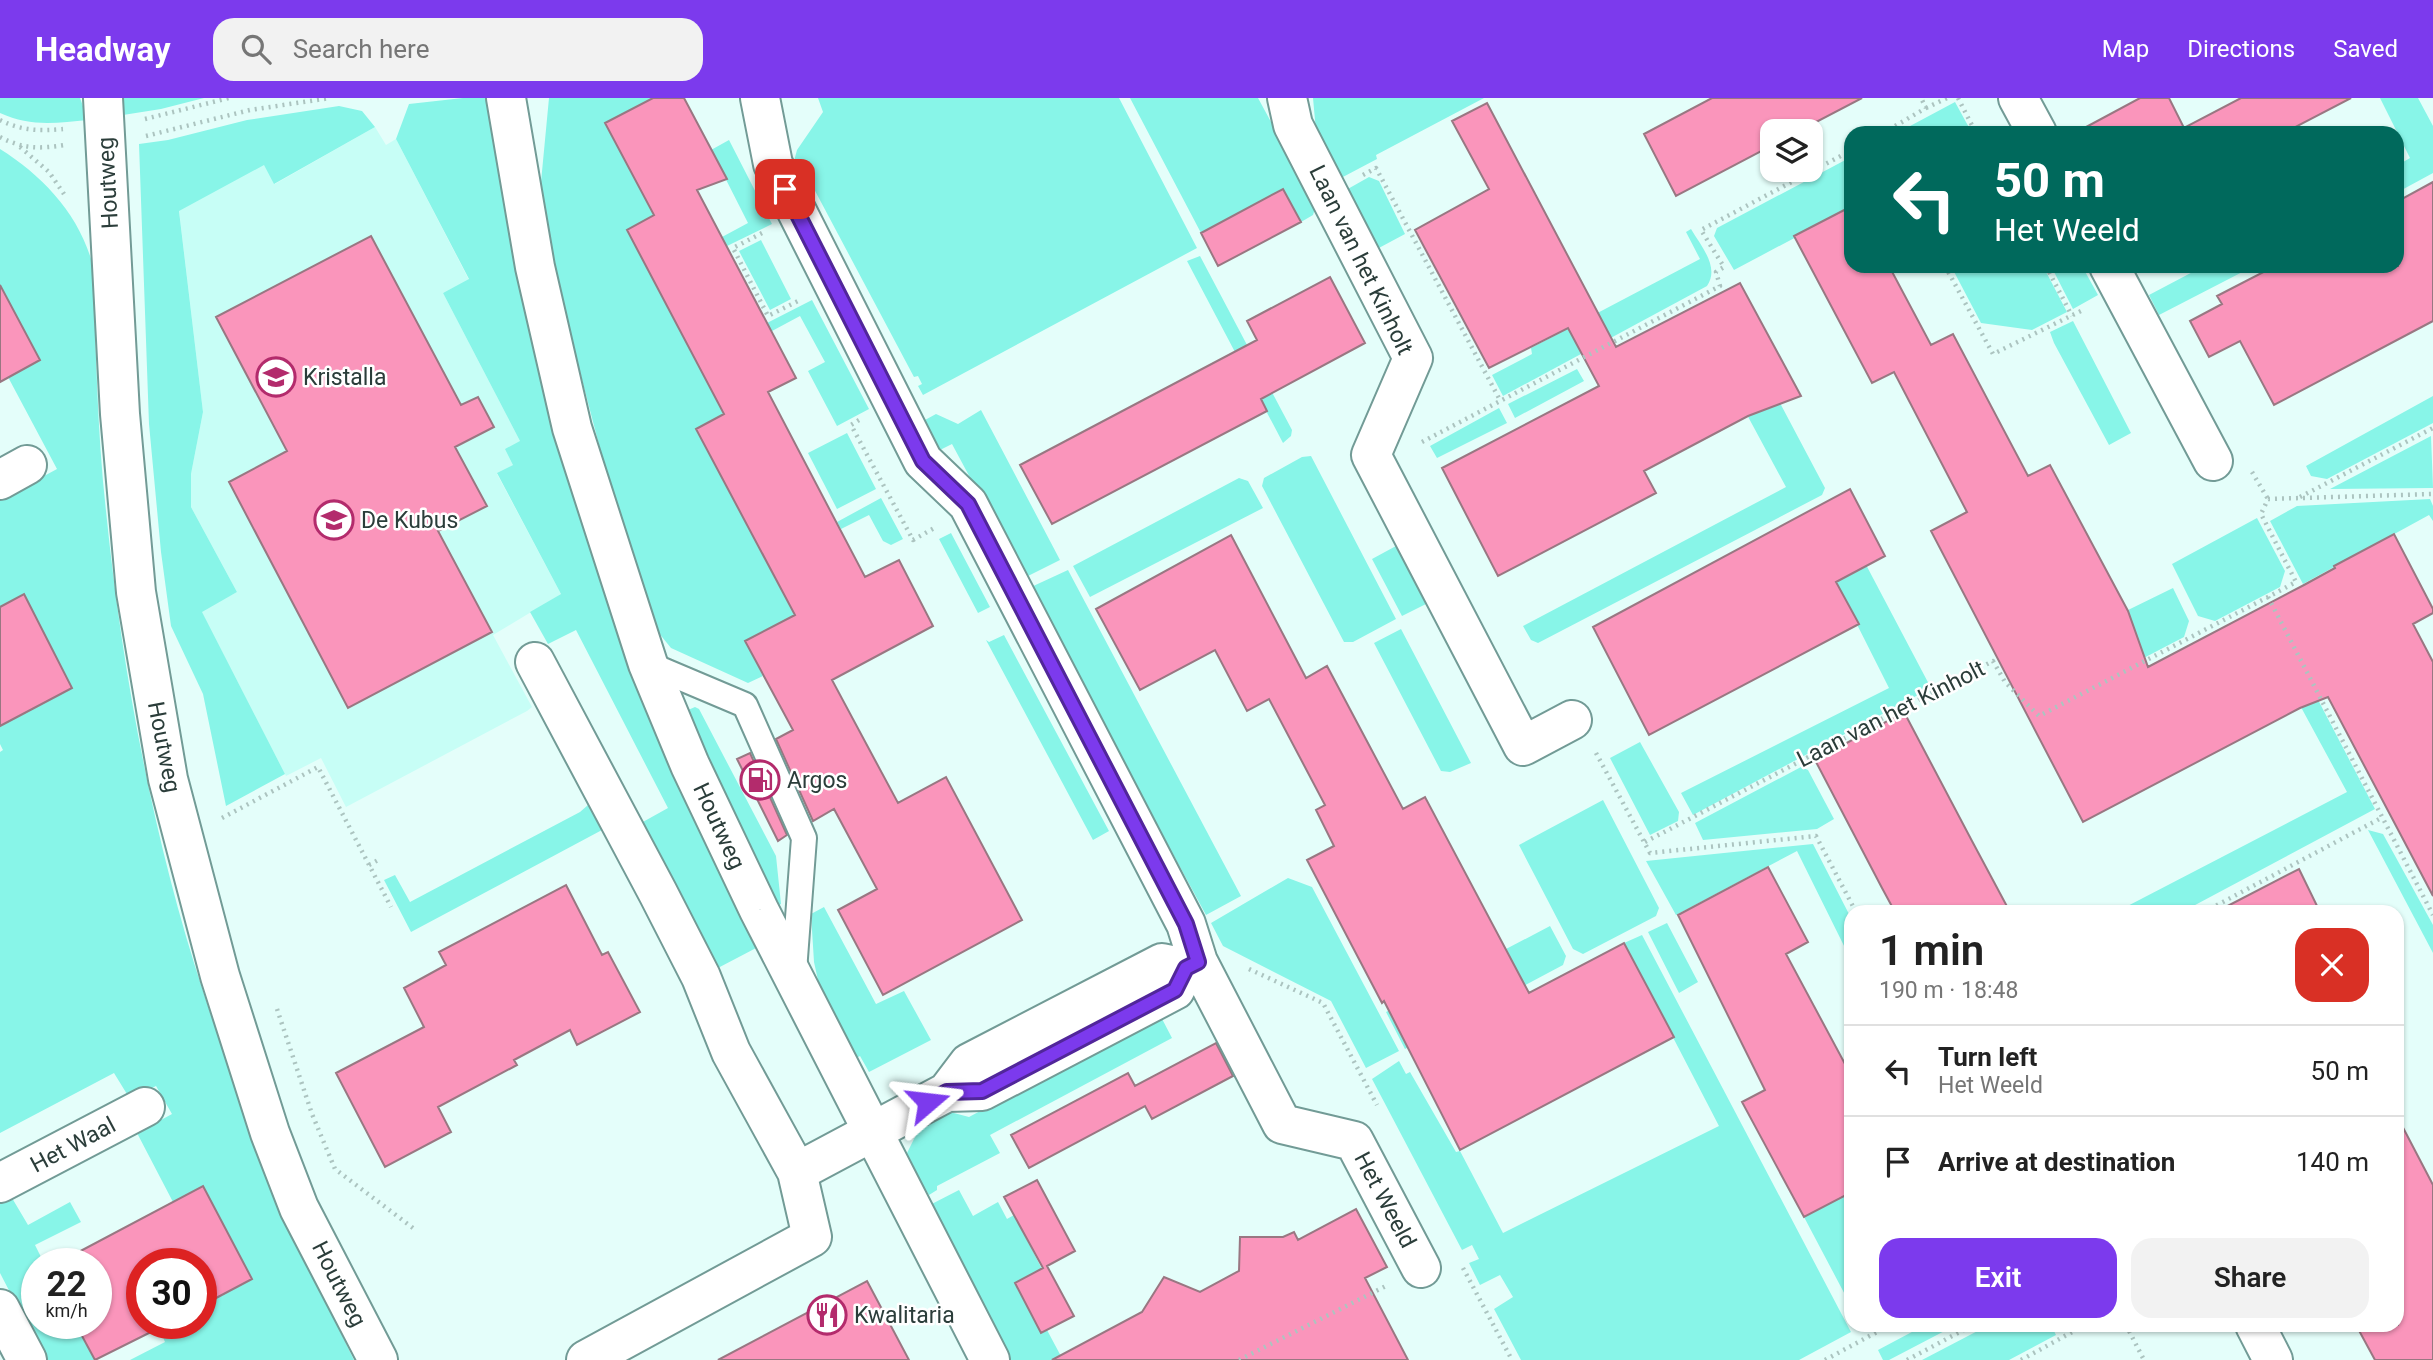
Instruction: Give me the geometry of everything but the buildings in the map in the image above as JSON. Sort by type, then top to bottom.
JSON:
[{"type":"street","name":"Houtweg","points":[[103,98],[120,414],[136,592],[168,779],[220,976],[270,1133],[299,1208],[378,1360]]},
{"type":"street","name":"Houtweg","points":[[506,98],[535,267],[572,428],[648,663],[696,777],[759,910],[990,1360]]},
{"type":"street","name":"Het Weeld","points":[[760,98],[773,164],[923,461],[968,504],[1186,924],[1192,965],[1282,1124],[1354,1141],[1421,1268]]},
{"type":"street","name":"Laan van het Kinholt","points":[[1287,98],[1293,125],[1413,358],[1371,455],[1523,746],[1570,722]]},
{"type":"street","points":[[2018,98],[2033,126]]},
{"type":"street","points":[[2115,278],[2213,461]]},
{"type":"street","points":[[535,662],[701,977],[731,1052],[797,1172],[812,1237],[586,1360]]},
{"type":"street","points":[[797,1172],[947,1092],[982,1091],[1175,990],[1192,965]]},
{"type":"street","name":"Het Waal","points":[[0,1183],[145,1107]]},
{"type":"street","points":[[0,1309],[27,1360]]},
{"type":"street","points":[[2259,1332],[2273,1360]]},
{"type":"lane","points":[[648,663],[745,705],[804,838],[793,975]]},
{"type":"path","points":[[0,137],[19,147],[38,149],[148,136],[250,110],[330,98]]},
{"type":"path","points":[[1921,98],[1926,108]]},
{"type":"path","points":[[1896,126],[1947,98]]},
{"type":"path","points":[[1958,98],[1972,126]]},
{"type":"path","points":[[1382,430],[1419,444],[1720,286],[1716,272],[1724,267],[1701,230],[1844,154]]},
{"type":"path","points":[[1328,193],[1376,168],[1501,402]]},
{"type":"path","points":[[1949,273],[1993,354],[2072,316],[2115,278]]},
{"type":"path","points":[[2050,273],[2072,316]]},
{"type":"path","points":[[2298,498],[2433,428]]},
{"type":"path","points":[[2298,498],[2433,494]]},
{"type":"path","name":"Laan van het Kinholt","points":[[1644,842],[1993,661],[2005,682],[2039,716],[2268,597],[2296,582],[2261,514],[2268,499],[2298,498]]},
{"type":"path","points":[[2268,597],[2433,915]]},
{"type":"path","points":[[1570,722],[1579,745],[1598,754],[1650,853],[1816,836],[1852,905]]},
{"type":"path","points":[[222,818],[318,766],[391,907]]},
{"type":"path","points":[[219,806],[225,831]]},
{"type":"path","points":[[2217,905],[2383,817]]},
{"type":"path","points":[[369,865],[380,859]]},
{"type":"path","points":[[273,999],[312,1114],[335,1169],[413,1228]]},
{"type":"path","name":"Het Weeld","points":[[1238,1360],[1421,1268]]},
{"type":"path","points":[[1825,1360],[1877,1332]]},
{"type":"path","points":[[1907,1360],[1960,1332]]},
{"type":"path","points":[[2021,1360],[2072,1332]]},
{"type":"path","points":[[2130,1332],[2144,1360]]},
{"type":"shaded area","points":[[0,98],[80,98],[88,120],[43,123],[22,120],[0,113]]},
{"type":"shaded area","points":[[123,98],[204,98],[123,115]]},
{"type":"shaded area","points":[[490,98],[528,308],[758,947],[716,969],[641,823],[668,808],[576,630],[548,644],[530,612],[561,594],[497,473],[513,465],[505,449],[520,441],[443,293],[469,279],[396,139],[409,104]]},
{"type":"shaded area","points":[[549,98],[653,98],[606,123],[654,215],[627,230],[724,414],[696,429],[795,615],[746,641],[763,676],[748,683],[671,648],[658,632],[616,510],[561,299],[541,182]]},
{"type":"shaded area","points":[[818,98],[1119,98],[1197,248],[923,395],[918,386],[922,384],[918,376],[914,377],[813,187],[804,191],[793,165],[797,150],[823,112]]},
{"type":"shaded area","points":[[1130,98],[1258,98],[1316,205],[1313,215],[1301,222],[1283,189],[1201,233]]},
{"type":"shaded area","points":[[1313,98],[1484,98],[1376,155],[1377,159],[1341,178],[1316,131]]},
{"type":"shaded area","points":[[2380,98],[2418,98],[2433,126],[2433,173],[2404,189],[2404,162],[2410,158],[2404,146],[2404,126],[2394,126]]},
{"type":"shaded area","points":[[1955,102],[1968,126],[1910,126]]},
{"type":"shaded area","points":[[339,106],[362,111],[375,127],[274,184],[264,165],[179,211],[203,412],[191,474],[191,507],[237,592],[202,612],[285,774],[226,806],[203,694],[171,626],[161,552],[149,424],[139,144],[168,140],[247,120]]},
{"type":"shaded area","points":[[375,127],[386,145],[396,139],[469,280],[443,293],[520,441],[513,465],[497,474],[561,594],[493,635],[532,707],[346,807],[321,758],[286,776],[201,611],[237,592],[191,507],[191,474],[203,412],[179,210],[264,164],[275,184]]},
{"type":"shaded area","points":[[729,140],[772,224],[727,246],[722,237],[748,223],[711,150]]},
{"type":"shaded area","points":[[0,149],[31,172],[58,198],[79,230],[93,266],[101,450],[113,571],[142,754],[169,874],[203,991],[253,1132],[311,1270],[354,1360],[130,1360],[165,1342],[164,1339],[217,1339],[217,1298],[252,1279],[203,1186],[173,1202],[137,1133],[172,1114],[156,1086],[130,1099],[114,1073],[0,1133],[0,752],[3,750],[0,744],[0,726],[72,688],[24,595],[0,607],[0,500],[57,469],[8,377],[40,360],[0,285]]},
{"type":"shaded area","points":[[1844,161],[1844,212],[1734,270],[1714,236],[1717,228],[1804,182],[1823,182],[1823,172]]},
{"type":"shaded area","points":[[1369,177],[1379,181],[1405,234],[1377,249],[1346,190]]},
{"type":"shaded area","points":[[1691,229],[1710,264],[1707,286],[1503,396],[1492,375],[1532,354],[1531,348],[1700,259],[1686,232]]},
{"type":"shaded area","points":[[761,240],[791,299],[770,310],[739,251]]},
{"type":"shaded area","points":[[1200,256],[1292,430],[1291,436],[1283,443],[1187,261]]},
{"type":"shaded area","points":[[1955,273],[2047,273],[2067,312],[2032,330],[1981,323]]},
{"type":"shaded area","points":[[2055,273],[2086,273],[2098,295],[2073,309]]},
{"type":"shaded area","points":[[2191,273],[2240,273],[2159,315],[2149,295]]},
{"type":"shaded area","points":[[1711,298],[1727,303],[1825,488],[1822,495],[1538,643],[1531,640],[1523,626],[1786,487],[1690,309]]},
{"type":"shaded area","points":[[812,300],[869,409],[837,426],[808,371],[825,362],[800,316],[772,331],[767,323]]},
{"type":"shaded area","points":[[2073,321],[2131,433],[2109,445],[2050,332]]},
{"type":"shaded area","points":[[1577,369],[1584,381],[1515,418],[1508,404]]},
{"type":"shaded area","points":[[2433,396],[2433,423],[2327,479],[2311,476],[2306,466]]},
{"type":"shaded area","points":[[1499,408],[1507,423],[1437,458],[1430,446]]},
{"type":"shaded area","points":[[981,410],[1060,560],[1024,578],[952,444],[940,450],[925,420],[936,414],[958,424]]},
{"type":"shaded area","points":[[847,433],[876,489],[837,509],[808,453]]},
{"type":"shaded area","points":[[2431,436],[2433,488],[2330,489]]},
{"type":"shaded area","points":[[1311,456],[1396,619],[1353,642],[1344,642],[1262,486],[1264,478],[1302,457]]},
{"type":"shaded area","points":[[1239,478],[1248,481],[1263,508],[1090,597],[1073,566]]},
{"type":"shaded area","points":[[881,498],[903,539],[891,545],[883,541],[869,515],[841,529],[837,522]]},
{"type":"shaded area","points":[[2430,499],[2433,521],[2429,515],[2303,584],[2270,521],[2297,506]]},
{"type":"shaded area","points":[[1835,506],[1931,688],[1693,815],[1681,793],[1889,688],[1823,557]]},
{"type":"shaded area","points":[[2257,518],[2285,571],[2280,587],[2215,621],[2198,616],[2172,564]]},
{"type":"shaded area","points":[[951,533],[990,607],[978,613],[939,539]]},
{"type":"shaded area","points":[[1396,546],[1426,604],[1402,616],[1372,559]]},
{"type":"shaded area","points":[[1068,570],[1241,896],[1206,915],[1029,588]]},
{"type":"shaded area","points":[[2173,588],[2189,621],[2184,637],[2044,710],[2126,611]]},
{"type":"shaded area","points":[[2268,604],[2375,809],[2195,905],[2129,905],[2347,792],[2250,613]]},
{"type":"shaded area","points":[[1401,629],[1471,763],[1450,772],[1441,771],[1374,643]]},
{"type":"shaded area","points":[[1004,635],[1109,831],[1093,840],[986,640],[989,642]]},
{"type":"shaded area","points":[[695,707],[699,709],[776,856],[781,904],[777,906],[730,810],[689,714],[688,710]]},
{"type":"shaded area","points":[[1640,742],[1679,812],[1678,821],[1650,835],[1610,758]]},
{"type":"shaded area","points":[[1801,767],[1808,770],[1834,819],[1817,829],[1703,840],[1695,823]]},
{"type":"shaded area","points":[[1603,800],[1659,908],[1656,916],[1583,954],[1573,949],[1519,845]]},
{"type":"shaded area","points":[[588,805],[602,830],[411,932],[384,880],[395,875],[410,902],[580,812]]},
{"type":"shaded area","points":[[2368,830],[2383,834],[2433,925],[2433,953]]},
{"type":"shaded area","points":[[1813,844],[1844,905],[1844,946],[1797,851],[1676,915],[1646,861]]},
{"type":"shaded area","points":[[1288,878],[1312,887],[1399,1051],[1366,1068],[1331,1001],[1223,946],[1211,923]]},
{"type":"shaded area","points":[[824,907],[876,1004],[904,991],[931,1040],[869,1072],[860,1056],[851,1061],[821,994],[814,962],[811,914]]},
{"type":"shaded area","points":[[1667,923],[1698,982],[1679,993],[1648,932]]},
{"type":"shaded area","points":[[1550,926],[1566,956],[1563,965],[1405,1049],[1386,1012]]},
{"type":"shaded area","points":[[1642,935],[1844,1319],[1844,1332],[1851,1332],[1799,1360],[1521,1360],[1494,1309],[1513,1297],[1500,1275],[1480,1285],[1469,1263],[1479,1259],[1472,1245],[1462,1250],[1372,1079],[1399,1061],[1406,1074],[1410,1072],[1456,1152],[1460,1151],[1503,1233],[1719,1126],[1624,943]]},
{"type":"shaded area","points":[[1160,1015],[1172,1038],[990,1135],[1000,1153],[937,1186],[937,1190],[929,1195],[924,1187],[914,1192],[905,1157],[917,1133],[927,1123],[950,1112],[969,1117]]},
{"type":"shaded area","points":[[959,1190],[973,1216],[998,1202],[1007,1219],[1014,1215],[1042,1269],[1015,1284],[1041,1332],[1047,1330],[1063,1360],[1002,1360],[922,1209]]},
{"type":"shaded area","points":[[1844,1196],[1844,1293],[1804,1217]]},
{"type":"shaded area","points":[[12,1198],[28,1225],[70,1202],[81,1222],[35,1245],[36,1248],[21,1248],[21,1314],[0,1273],[0,1204]]},
{"type":"shaded area","points":[[1912,1332],[1943,1332],[1889,1360],[1883,1360],[1878,1350]]},
{"type":"shaded area","points":[[1976,1332],[2054,1332],[2056,1335],[2009,1360],[1922,1360]]},
{"type":"shaded area","points":[[34,1339],[84,1339],[95,1360],[45,1360]]},
{"type":"place","name":"Kristalla","points":[[276,377]]},
{"type":"place","name":"De Kubus","points":[[334,520]]},
{"type":"place","name":"Argos","points":[[760,780]]},
{"type":"place","name":"Kwalitaria","points":[[827,1315]]},
{"type":"route","points":[[785,189],[923,461],[968,504],[1186,924],[1198,962],[1186,968],[1175,990],[982,1091],[947,1092],[928,1102]]}]
